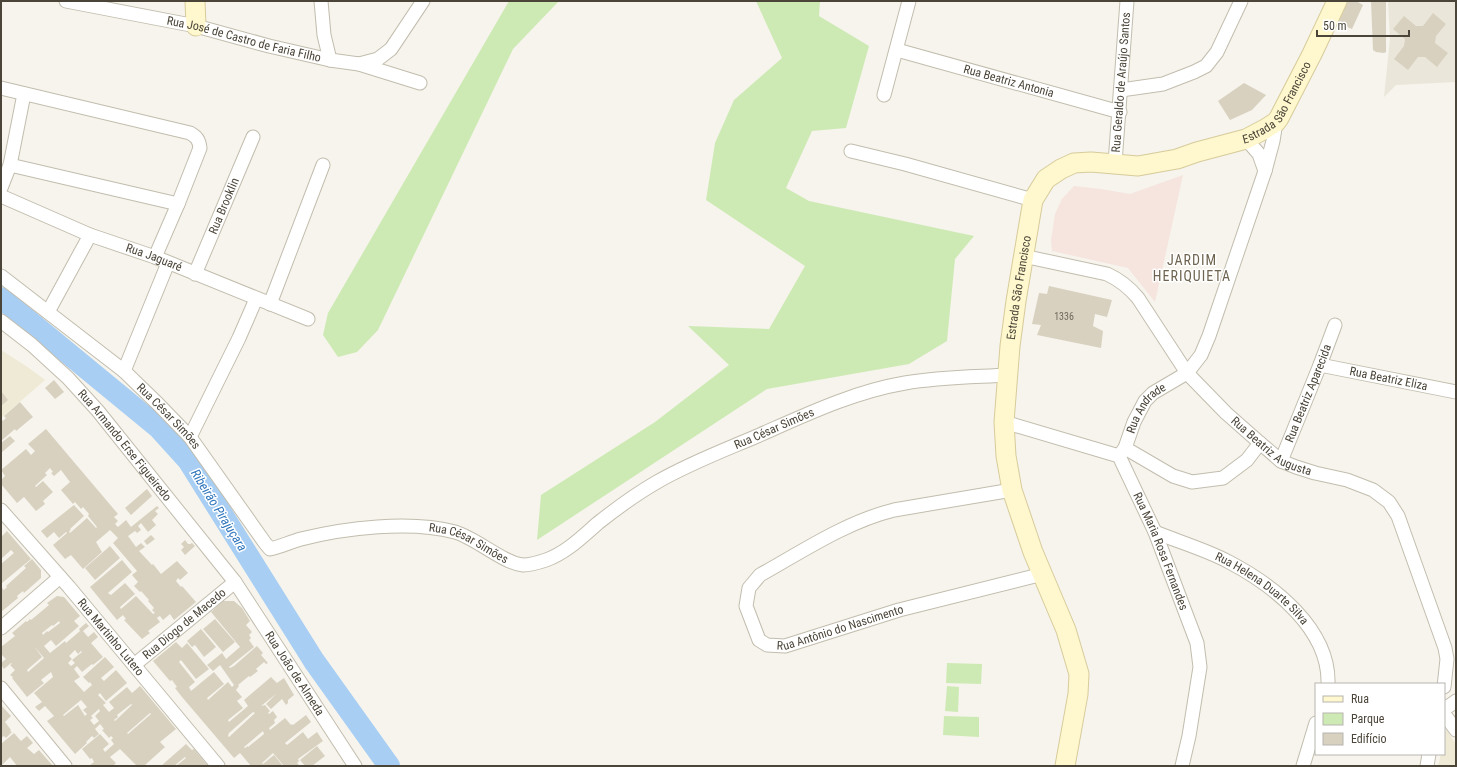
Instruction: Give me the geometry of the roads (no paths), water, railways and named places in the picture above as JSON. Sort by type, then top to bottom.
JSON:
[{"type":"main road","points":[[195,1],[196,26]]},
{"type":"main road","name":"Estrada São Francisco","points":[[1065,766],[1078,694],[1079,674],[1066,630],[1023,524],[1012,490],[1006,456],[1004,422],[1016,301],[1033,200],[1046,178],[1074,163],[1115,163],[1138,166],[1177,159],[1246,139],[1276,122],[1312,54],[1337,1]]},
{"type":"street","points":[[321,1],[324,35],[330,60]]},
{"type":"street","points":[[359,64],[378,59],[391,49],[423,1]]},
{"type":"street","points":[[884,95],[909,1]]},
{"type":"street","name":"Rua Geraldo de Araújo Santos","points":[[1115,163],[1120,112],[1127,1]]},
{"type":"street","points":[[1121,90],[1163,84],[1206,66],[1217,52],[1241,1]]},
{"type":"street","name":"Rua José de Castro de Faria Filho","points":[[72,2],[196,26],[269,46],[330,60],[359,64],[420,83]]},
{"type":"street","name":"Rua Beatriz Antonia","points":[[897,50],[1120,112]]},
{"type":"street","points":[[1,88],[190,133],[196,136],[199,141],[200,148],[155,257]]},
{"type":"street","points":[[1,188],[10,165],[24,94]]},
{"type":"street","points":[[1187,374],[1201,355],[1209,336],[1265,171],[1273,141],[1276,122]]},
{"type":"street","name":"Rua Brooklin","points":[[195,274],[253,137]]},
{"type":"street","points":[[1246,139],[1258,154],[1265,171]]},
{"type":"street","points":[[851,151],[1033,200]]},
{"type":"street","points":[[10,165],[178,204]]},
{"type":"street","points":[[270,304],[323,165]]},
{"type":"street","name":"Rua Jaguaré","points":[[1,196],[90,235],[155,257],[308,319]]},
{"type":"street","points":[[48,312],[90,235]]},
{"type":"street","name":"Rua Beatriz Augusta","points":[[1023,256],[1107,274],[1119,280],[1129,287],[1138,298],[1187,374],[1226,413],[1260,443],[1281,460],[1315,473],[1363,485],[1373,490],[1389,502],[1398,516],[1412,552],[1445,648],[1447,659],[1444,683]]},
{"type":"street","points":[[124,371],[168,263]]},
{"type":"street","name":"Rua César Simões","points":[[1,276],[124,371],[159,405],[190,437],[270,549],[301,539],[343,531],[413,525],[457,532],[507,560],[523,565],[545,560],[560,554],[616,509],[657,482],[705,458],[813,411],[866,393],[903,383],[1008,375]]},
{"type":"street","points":[[190,437],[239,338],[256,299]]},
{"type":"street","name":"Rua Armando Erse Figueiredo","points":[[1,321],[32,345],[68,378],[98,411],[235,582]]},
{"type":"street","name":"Rua Beatriz Aparecida","points":[[1281,460],[1335,325]]},
{"type":"street","name":"Rua Beatriz Eliza","points":[[1320,365],[1456,392]]},
{"type":"street","name":"Rua Andrade","points":[[1122,452],[1134,422],[1145,401],[1153,394],[1187,374]]},
{"type":"street","points":[[1004,422],[1122,452],[1173,476],[1192,482],[1223,478],[1247,460],[1260,443]]},
{"type":"street","name":"Rua Maria Rosa Fernandes","points":[[1122,452],[1155,532],[1197,643],[1200,667],[1189,736],[1182,766]]},
{"type":"street","name":"Rua Antônio do Nascimento","points":[[1012,490],[875,514],[857,522],[760,575],[749,588],[746,606],[759,640],[767,645],[786,646],[899,610],[1043,574]]},
{"type":"street","name":"Rua Martinho Lutero","points":[[1,510],[60,577],[218,766]]},
{"type":"street","name":"Rua Helena Duarte Silva","points":[[1155,532],[1228,561],[1259,578],[1287,602],[1306,623],[1319,643],[1325,662],[1328,683]]},
{"type":"street","points":[[1,628],[60,577]]},
{"type":"street","name":"Rua Diogo de Macedo","points":[[134,665],[235,582]]},
{"type":"street","name":"Rua João de Almeda","points":[[235,582],[354,766]]},
{"type":"street","points":[[1447,659],[1456,675]]},
{"type":"street","points":[[1,688],[66,766]]},
{"type":"street","points":[[1445,707],[1456,701]]},
{"type":"street","points":[[1445,715],[1456,730]]},
{"type":"street","points":[[1303,766],[1315,726]]},
{"type":"street","points":[[1427,766],[1430,755]]},
{"type":"waterway","name":"Ribeirão Pirajuçara","points":[[1,298],[159,428],[188,460],[314,661],[389,766]]},
{"type":"district","name":"JARDIM HERIQUIETA","points":[[1192,268]]}]
